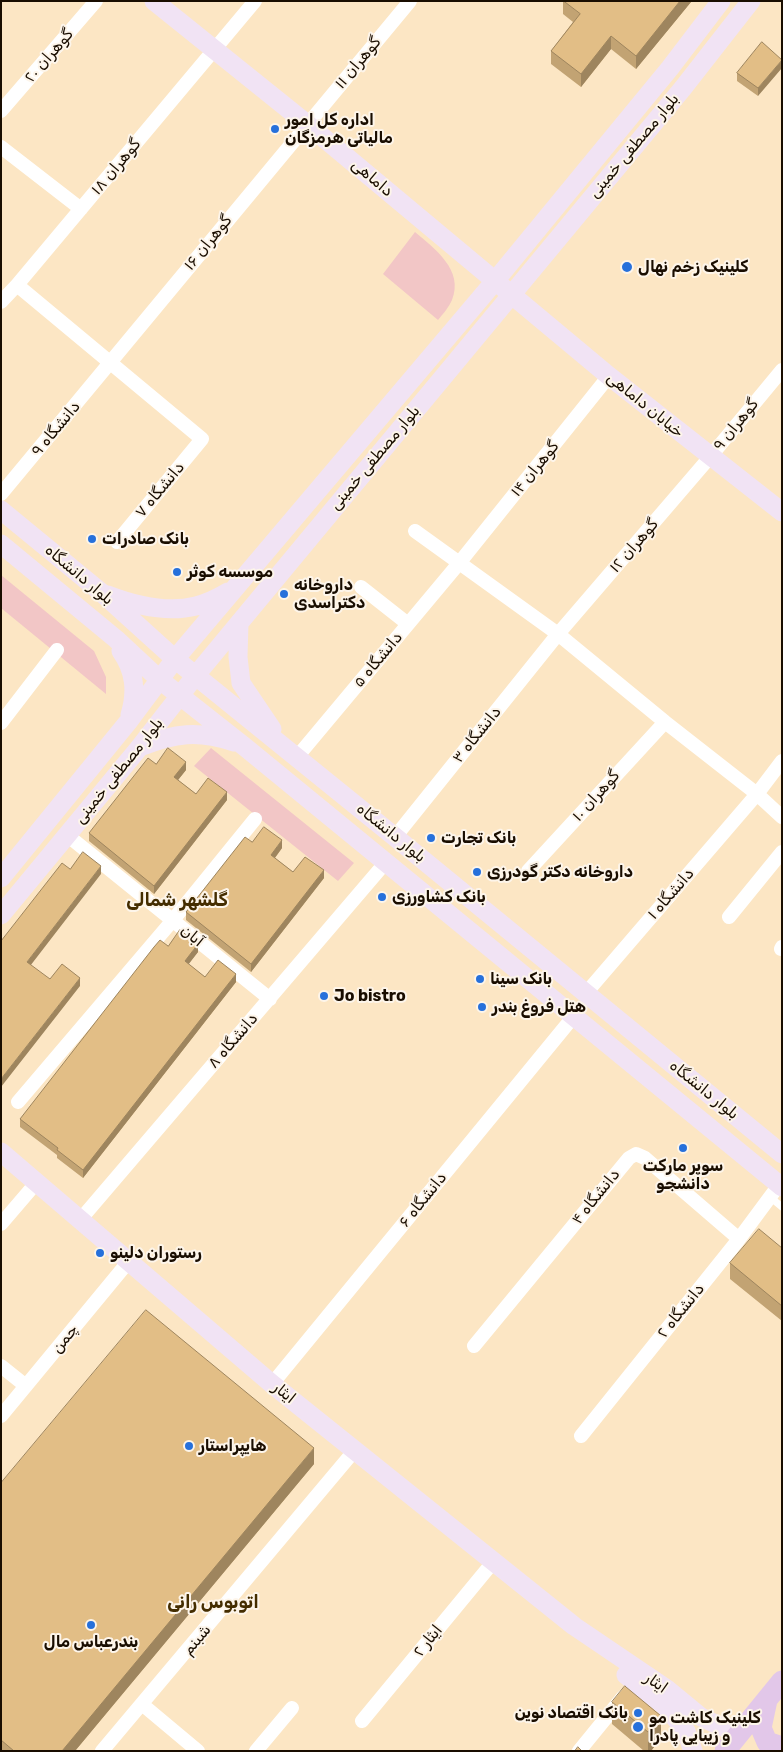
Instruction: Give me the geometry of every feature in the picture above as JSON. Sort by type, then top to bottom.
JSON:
[{"type":"main road","name":"داماهی","points":[[154,1],[307,124],[496,281],[510,295]]},
{"type":"main road","name":"بلوار مصطفی خمینی","points":[[4,871],[128,722],[176,659],[496,281],[664,76],[721,1]]},
{"type":"main road","name":"بلوار مصطفی خمینی","points":[[1,916],[139,748],[238,623],[677,96],[750,1]]},
{"type":"main road","name":"خیابان داماهی","points":[[510,295],[710,457],[782,512]]},
{"type":"main road","name":"بلوار دانشگاه","points":[[1,510],[102,593],[176,659],[782,1154]]},
{"type":"main road","name":"بلوار دانشگاه","points":[[1,544],[101,627],[160,680],[242,744],[574,1016],[777,1190]]},
{"type":"main road","points":[[102,593],[128,602],[177,608],[204,603],[236,588]]},
{"type":"main road","points":[[238,623],[238,657],[242,683],[290,752]]},
{"type":"main road","points":[[101,627],[122,652],[132,671],[135,689],[128,722]]},
{"type":"main road","points":[[139,748],[163,738],[193,733],[217,736],[242,744]]},
{"type":"main road","name":"ایثار","points":[[1,1152],[272,1384],[574,1626],[664,1706],[686,1731],[693,1751]]},
{"type":"main road","name":"ایثار","points":[[574,1626],[667,1689],[702,1717],[722,1727],[742,1729]]},
{"type":"main road","points":[[725,1751],[782,1681]]},
{"type":"main road","points":[[768,1698],[761,1728],[766,1742],[782,1747]]},
{"type":"street","name":"گوهران ۲۰","points":[[1,111],[96,1]]},
{"type":"street","name":"گوهران ۱۸","points":[[1,302],[255,1]]},
{"type":"street","name":"گوهران ۱۱","points":[[307,124],[410,1]]},
{"type":"street","name":"گوهران ۱۶","points":[[110,363],[307,124]]},
{"type":"street","points":[[1,146],[81,209]]},
{"type":"street","points":[[17,285],[110,363]]},
{"type":"street","name":"دانشگاه ۷","points":[[110,363],[202,439],[117,542]]},
{"type":"street","name":"دانشگاه ۹","points":[[1,494],[110,363]]},
{"type":"street","name":"گوهران ۹","points":[[710,457],[782,370]]},
{"type":"street","name":"گوهران ۱۴","points":[[460,562],[609,376]]},
{"type":"street","name":"گوهران ۱۲","points":[[558,634],[710,457]]},
{"type":"street","points":[[415,531],[558,634],[665,722],[757,794],[782,817]]},
{"type":"street","name":"دانشگاه ۵","points":[[290,752],[408,624],[460,562]]},
{"type":"street","points":[[360,587],[408,624]]},
{"type":"street","name":"دانشگاه ۳","points":[[396,837],[558,634]]},
{"type":"street","points":[[1,723],[57,650]]},
{"type":"street","name":"گوهران ۱۰","points":[[528,871],[665,722]]},
{"type":"street","name":"دانشگاه ۱","points":[[586,993],[757,794],[782,761]]},
{"type":"street","points":[[18,1102],[173,920],[255,819]]},
{"type":"street","name":"آبان","points":[[67,835],[270,999]]},
{"type":"street","points":[[729,917],[782,852]]},
{"type":"street","name":"دانشگاه ۸","points":[[80,1220],[386,862]]},
{"type":"street","name":"دانشگاه ۶","points":[[272,1384],[574,1016]]},
{"type":"street","name":"دانشگاه ۴","points":[[474,1346],[629,1158],[636,1154],[645,1158],[739,1239]]},
{"type":"street","points":[[1,1224],[36,1182]]},
{"type":"street","name":"دانشگاه ۲","points":[[580,1436],[777,1190]]},
{"type":"street","name":"چمن","points":[[1,1416],[129,1261]]},
{"type":"street","points":[[1,1366],[26,1386]]},
{"type":"street","name":"شبنم","points":[[102,1751],[355,1450]]},
{"type":"street","name":"ایثار ۲","points":[[362,1721],[494,1562]]},
{"type":"street","points":[[579,1751],[635,1682]]},
{"type":"street","points":[[143,1704],[198,1751]]},
{"type":"street","points":[[256,1751],[292,1708]]},
{"type":"lane","points":[[777,1190],[782,1207]]},
{"type":"shaded area","points":[[415,232],[446,261],[454,279],[455,289],[452,300],[438,320],[383,274]]},
{"type":"shaded area","points":[[1,575],[94,651],[106,677],[106,694],[1,608]]},
{"type":"shaded area","points":[[211,748],[354,863],[338,881],[194,766]]},
{"type":"building","points":[[564,1],[680,1],[636,56],[611,36],[581,74],[551,51],[580,14]]},
{"type":"building","points":[[762,42],[782,60],[758,88],[737,73]]},
{"type":"building","points":[[168,748],[186,762],[174,777],[196,794],[208,778],[227,792],[154,886],[89,833],[148,758],[156,764]]},
{"type":"building","points":[[264,827],[282,840],[271,855],[293,872],[305,857],[324,870],[251,964],[186,912],[245,837],[252,842]]},
{"type":"building","points":[[83,852],[101,866],[27,962],[50,979],[62,964],[80,978],[1,1079],[1,941],[62,863],[70,869]]},
{"type":"building","points":[[180,930],[198,944],[185,961],[205,977],[218,960],[236,974],[83,1170],[20,1119],[154,947],[160,940],[168,946]]},
{"type":"building","points":[[759,1229],[782,1248],[782,1306],[730,1263]]},
{"type":"building","name":"بندرعباس مال","points":[[146,1310],[314,1448],[62,1751],[14,1751],[1,1740],[1,1483]]},
{"type":"building","points":[[625,1686],[661,1716],[648,1732],[612,1702]]},
{"type":"place","name":"اداره کل امور مالیاتی هرمزگان","points":[[275,129]]},
{"type":"place","name":"کلینیک زخم نهال","points":[[627,267]]},
{"type":"place","name":"بانک صادرات","points":[[92,539]]},
{"type":"place","name":"موسسه کوثر","points":[[177,572]]},
{"type":"place","name":"داروخانه دکتراسدی","points":[[284,594]]},
{"type":"place","name":"بانک تجارت","points":[[431,838]]},
{"type":"place","name":"داروخانه دکتر گودرزی","points":[[477,872]]},
{"type":"place","name":"بانک کشاورزی","points":[[382,897]]},
{"type":"place","name":"بانک سینا","points":[[480,979]]},
{"type":"place","name":"Jo bistro","points":[[324,996]]},
{"type":"place","name":"هتل فروغ بندر","points":[[482,1007]]},
{"type":"place","name":"سوپر مارکت دانشجو","points":[[683,1148]]},
{"type":"place","name":"رستوران دلینو","points":[[100,1253]]},
{"type":"place","name":"هایپراستار","points":[[189,1446]]},
{"type":"place","name":"بندرعباس مال","points":[[91,1625]]},
{"type":"place","name":"بانک اقتصاد نوین","points":[[638,1713]]},
{"type":"place","name":"کلینیک کاشت مو و زیبایی پادرا","points":[[638,1727]]},
{"type":"district","name":"گلشهر شمالی","points":[[177,901]]},
{"type":"district","name":"اتوبوس رانی","points":[[213,1603]]}]
